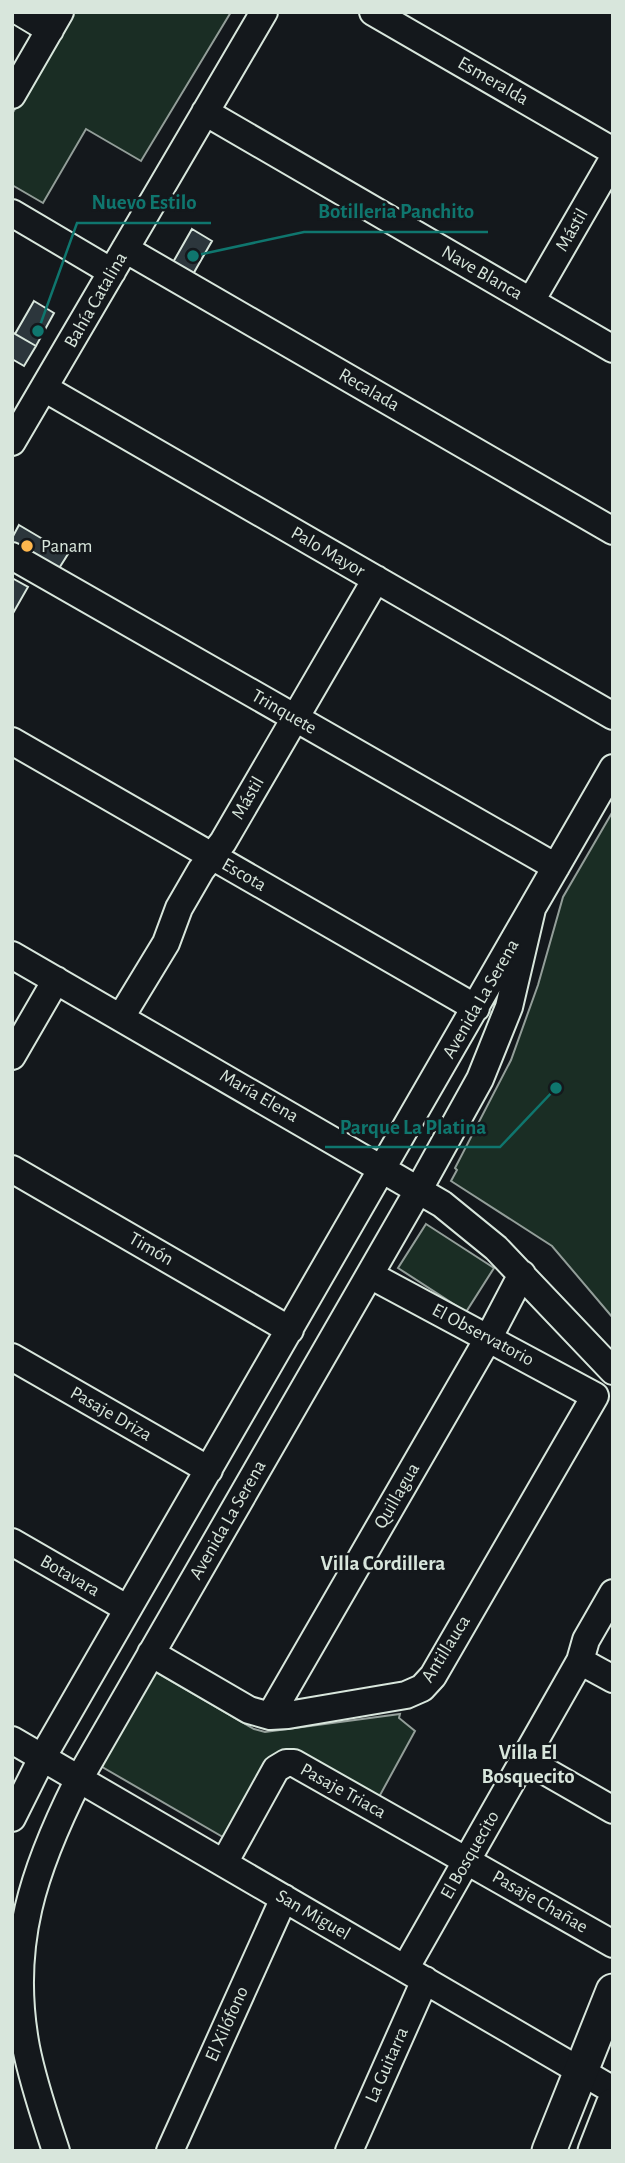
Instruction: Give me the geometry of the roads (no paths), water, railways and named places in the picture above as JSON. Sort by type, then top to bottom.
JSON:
[{"type":"main road","points":[[549,2151],[575,2067],[613,1991]]},
{"type":"main road","points":[[595,2151],[613,2105]]},
{"type":"street","points":[[12,95],[55,21],[20,12]]},
{"type":"street","name":"Bahía Catalina","points":[[12,442],[264,12]]},
{"type":"street","name":"Esmeralda","points":[[373,12],[613,151]]},
{"type":"street","name":"Nave Blanca","points":[[205,112],[613,348]]},
{"type":"street","name":"Mástil","points":[[531,301],[613,159]]},
{"type":"street","points":[[12,213],[112,272]]},
{"type":"street","name":"Recalada","points":[[125,249],[613,531]]},
{"type":"street","name":"Palo Mayor","points":[[44,388],[613,716]]},
{"type":"street","name":"Trinquete","points":[[12,556],[556,867]]},
{"type":"street","name":"Mástil","points":[[121,1017],[166,943],[179,908],[201,870],[223,842],[376,579]]},
{"type":"street","name":"Escota","points":[[12,741],[476,1008]]},
{"type":"street","name":"Avenida La Serena","points":[[12,1818],[42,1758],[613,768]]},
{"type":"street","name":"Avenida La Serena","points":[[56,2151],[19,2047],[22,1943],[26,1913],[42,1857],[79,1779],[480,1079],[500,1034],[518,975],[532,909]]},
{"type":"street","name":"María Elena","points":[[12,955],[419,1189],[468,1223],[522,1274],[613,1371]]},
{"type":"street","points":[[12,1056],[56,980]]},
{"type":"street","name":"Timón","points":[[12,1169],[290,1330]]},
{"type":"street","name":"Quillagua","points":[[270,1716],[489,1337],[522,1274]]},
{"type":"street","name":"El Observatorio","points":[[370,1275],[595,1396]]},
{"type":"street","name":"Pasaje Driza","points":[[12,1357],[209,1470]]},
{"type":"street","name":"Antillauca","points":[[151,1653],[249,1710],[270,1716],[406,1695],[422,1688],[428,1683],[595,1396]]},
{"type":"street","name":"Botavara","points":[[12,1542],[128,1609]]},
{"type":"street","name":"El Bosquecito","points":[[415,1974],[467,1860],[580,1661],[586,1640],[613,1593]]},
{"type":"street","points":[[580,1661],[613,1679]]},
{"type":"street","name":"San Miguel","points":[[12,1740],[613,2090]]},
{"type":"street","points":[[524,1759],[613,1810]]},
{"type":"street","name":"Pasaje Triaca","points":[[224,1863],[276,1769],[286,1763],[294,1763],[467,1860]]},
{"type":"street","name":"Pasaje Chañae","points":[[467,1860],[613,1944]]},
{"type":"street","name":"El Xilófono","points":[[170,2151],[284,1898]]},
{"type":"street","name":"La Guitarra","points":[[349,2151],[415,1974]]},
{"type":"street","points":[[531,2151],[575,2067]]},
{"type":"place","name":"Botilleria Panchito","points":[[193,256]]},
{"type":"place","name":"Nuevo Estilo","points":[[38,331]]},
{"type":"place","name":"Panam","points":[[27,546]]},
{"type":"place","name":"Parque La Platina","points":[[556,1088]]},
{"type":"district","name":"Villa Cordillera","points":[[383,1563]]},
{"type":"district","name":"Villa El Bosquecito","points":[[528,1764]]}]
